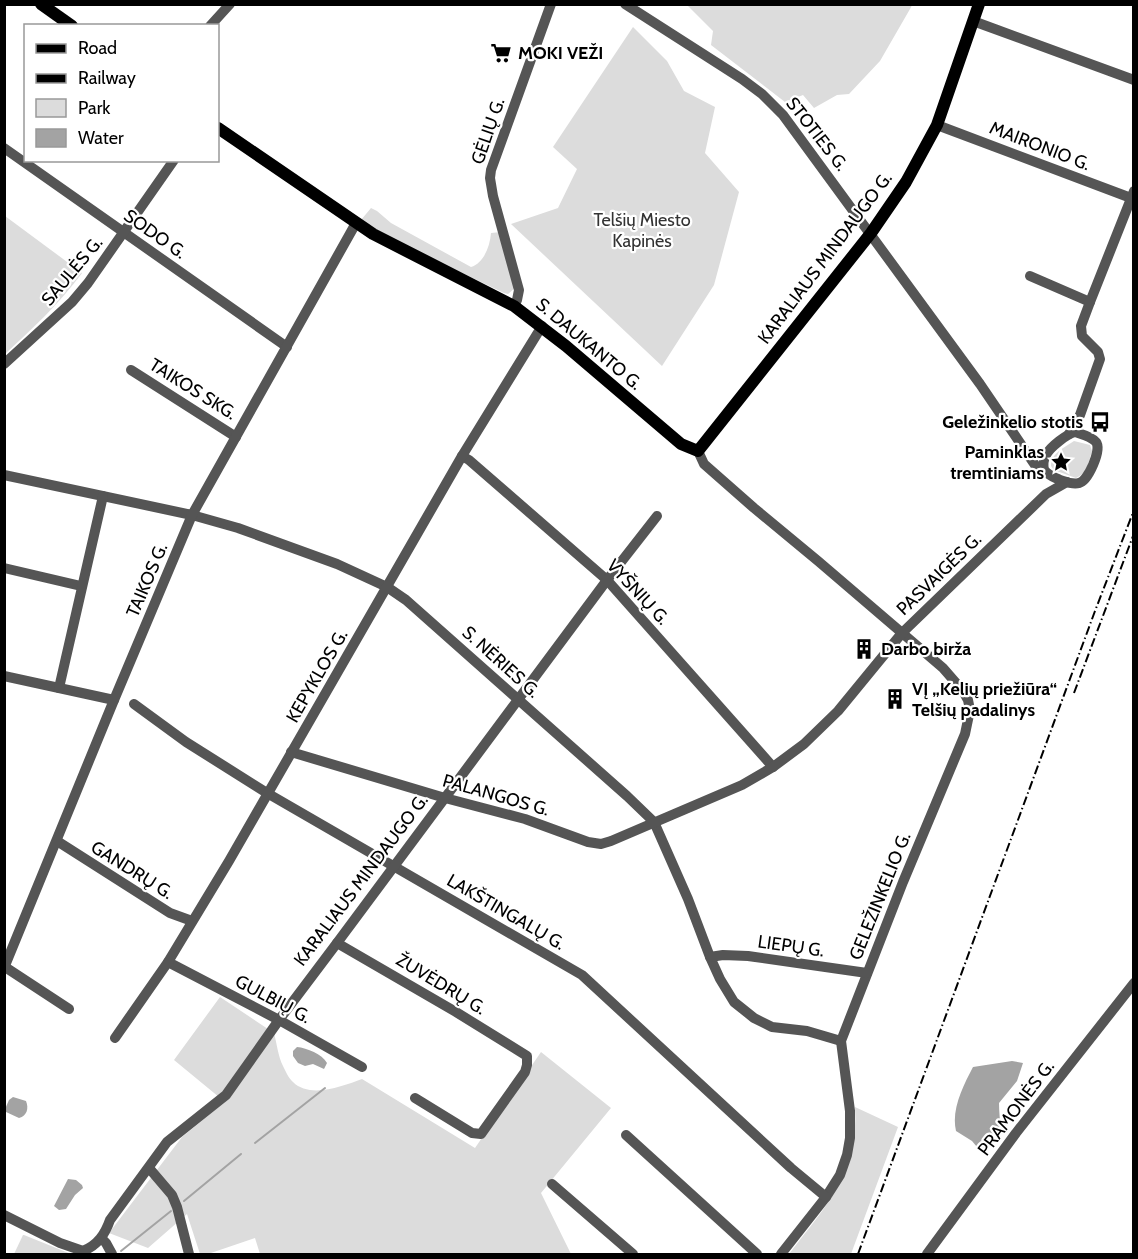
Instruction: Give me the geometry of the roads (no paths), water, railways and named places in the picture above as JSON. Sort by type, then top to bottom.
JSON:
[{"type":"main road","points":[[41,4],[69,24]]},
{"type":"main road","name":"KARALIAUS MINDAUGO G.","points":[[698,451],[871,233],[906,182],[937,125],[979,4]]},
{"type":"main road","name":"S. DAUKANTO G.","points":[[219,129],[387,243],[514,306],[542,326],[681,444],[698,451]]},
{"type":"street","points":[[212,24],[230,4]]},
{"type":"street","name":"GĖLIŲ G.","points":[[514,306],[518,300],[519,290],[490,178],[551,4]]},
{"type":"street","name":"STOTIES G.","points":[[625,4],[742,79],[762,94],[783,115],[980,384],[1035,465],[1045,472]]},
{"type":"street","points":[[973,21],[1134,80]]},
{"type":"street","name":"MAIRONIO G.","points":[[937,125],[1132,195]]},
{"type":"street","name":"SODO G.","points":[[4,148],[287,347]]},
{"type":"street","name":"SAULĖS G.","points":[[4,364],[72,302],[88,283],[173,162]]},
{"type":"street","points":[[1046,494],[1048,487],[1043,462],[1049,450],[1069,434],[1080,416],[1100,359],[1098,352],[1082,336],[1082,326],[1089,302],[1132,195]]},
{"type":"street","name":"TAIKOS G.","points":[[5,968],[192,515],[356,223]]},
{"type":"street","points":[[1030,276],[1089,302]]},
{"type":"street","name":"KEPYKLOS G.","points":[[115,1038],[168,962],[462,456],[542,326]]},
{"type":"street","name":"TAIKOS SKG.","points":[[131,370],[236,437]]},
{"type":"street","points":[[1045,472],[1076,484],[1088,477],[1098,453],[1098,447],[1097,443],[1085,432],[1080,416]]},
{"type":"street","points":[[1069,434],[1075,432],[1089,437]]},
{"type":"street","points":[[1023,446],[1036,450],[1049,450]]},
{"type":"street","name":"S. DAUKANTO G.","points":[[698,451],[704,464],[902,633]]},
{"type":"street","name":"VYŠNIŲ G.","points":[[462,456],[607,580],[772,767]]},
{"type":"street","name":"S. NĖRIES G.","points":[[4,475],[192,515],[238,528],[337,564],[387,587],[406,600],[654,822],[688,899],[710,957],[734,1002],[754,1018],[772,1027],[807,1031],[841,1041]]},
{"type":"street","name":"PASVAIGĖS G.","points":[[654,822],[726,793],[797,750],[823,728],[902,633],[1046,494],[1067,482]]},
{"type":"street","points":[[59,688],[103,496]]},
{"type":"street","name":"KARALIAUS MINDAUGO G.","points":[[102,1239],[110,1220],[167,1142],[226,1095],[279,1020],[657,516]]},
{"type":"street","points":[[4,568],[81,586]]},
{"type":"street","name":"GELEŽINKELIO G.","points":[[781,1254],[826,1197],[840,1175],[847,1155],[850,1138],[850,1111],[841,1041],[903,882],[965,734],[970,710],[968,700],[957,683],[902,633]]},
{"type":"street","points":[[4,676],[114,700]]},
{"type":"street","name":"LAKŠTINGALŲ G.","points":[[134,704],[186,742],[267,794],[582,975],[790,1168],[826,1197]]},
{"type":"street","name":"PALANGOS G.","points":[[291,752],[445,798],[525,819],[594,843],[611,842],[654,822]]},
{"type":"street","name":"GANDRŲ G.","points":[[57,841],[170,913],[192,921]]},
{"type":"street","name":"ŽUVĖDRŲ G.","points":[[337,943],[527,1056],[525,1072],[482,1134],[472,1133],[415,1098]]},
{"type":"street","name":"LIEPŲ G.","points":[[710,957],[748,956],[867,974]]},
{"type":"street","name":"GULBIŲ G.","points":[[168,962],[362,1066]]},
{"type":"street","points":[[5,968],[69,1009]]},
{"type":"street","name":"PRAMONĖS G.","points":[[927,1254],[1016,1133],[1134,983]]},
{"type":"street","points":[[626,1136],[757,1254]]},
{"type":"street","points":[[148,1168],[172,1195],[189,1254]]},
{"type":"street","points":[[552,1184],[633,1254]]},
{"type":"street","points":[[4,1215],[60,1243],[83,1251],[90,1249],[102,1239],[112,1254]]},
{"type":"water","points":[[297,1047],[310,1050],[322,1057],[327,1063],[324,1069],[313,1064],[305,1066],[298,1063],[293,1056],[293,1051]]},
{"type":"water","points":[[1012,1061],[1023,1063],[1017,1081],[999,1103],[999,1134],[985,1150],[977,1147],[956,1131],[955,1115],[959,1098],[973,1067]]},
{"type":"water","points":[[13,1097],[26,1101],[26,1114],[22,1117],[19,1118],[6,1112],[9,1100]]},
{"type":"water","points":[[68,1179],[76,1180],[83,1188],[75,1195],[66,1209],[59,1210],[54,1206]]},
{"type":"waterway","points":[[255,1143],[325,1088]]},
{"type":"waterway","points":[[184,1201],[241,1154]]},
{"type":"waterway","points":[[121,1251],[171,1211]]},
{"type":"railway","points":[[858,1254],[1134,510]]},
{"type":"railway","points":[[1074,693],[1133,536]]},
{"type":"place","name":"MOKI VEŽI","points":[[501,53]]},
{"type":"place","name":"Geležinkelio stotis","points":[[1100,422]]},
{"type":"place","name":"Paminklas tremtiniams","points":[[1061,462]]},
{"type":"place","name":"Darbo birža","points":[[864,649]]},
{"type":"place","name":"VĮ „Kelių priežiūra“ Telšių padalinys","points":[[895,699]]},
{"type":"park label","name":"Telšių Miesto Kapinės","points":[[642,230]]}]
